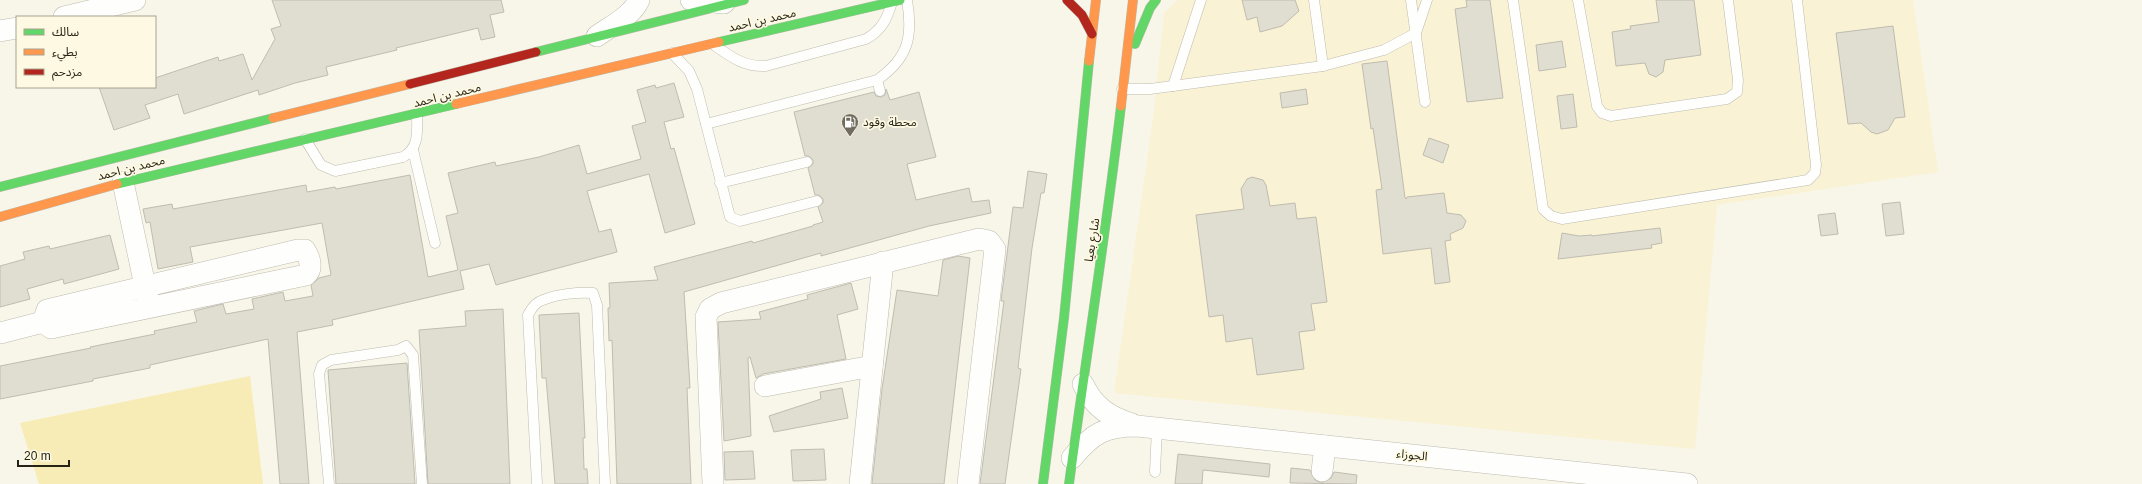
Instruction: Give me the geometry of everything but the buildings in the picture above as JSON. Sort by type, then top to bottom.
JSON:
[{"type":"street","points":[[68,16],[135,0]]},
{"type":"street","points":[[594,38],[621,20],[637,5],[639,0]]},
{"type":"street","points":[[691,0],[737,2]]},
{"type":"street","points":[[1068,0],[1082,15],[1092,34]]},
{"type":"street","name":"شارع بعيا","points":[[1043,484],[1064,318],[1096,0]]},
{"type":"street","name":"شارع بعيا","points":[[1069,484],[1091,320],[1110,201],[1133,0]]},
{"type":"street","points":[[1123,77],[1139,32],[1150,8],[1156,0]]},
{"type":"street","name":"محمد بن احمد","points":[[0,217],[123,182],[896,1]]},
{"type":"street","name":"محمد بن احمد","points":[[0,187],[737,2]]},
{"type":"street","points":[[0,31],[16,28]]},
{"type":"street","points":[[123,182],[148,297]]},
{"type":"street","points":[[713,484],[706,317],[710,309],[721,302],[979,239],[989,241],[995,250],[968,484]]},
{"type":"street","points":[[0,333],[43,322],[51,328],[148,297],[298,250],[306,250],[309,255],[310,267],[306,275],[148,297]]},
{"type":"street","points":[[860,484],[883,262]]},
{"type":"street","points":[[765,386],[872,366]]},
{"type":"street","points":[[1083,384],[1095,405],[1104,413],[1137,426]]},
{"type":"street","points":[[1072,458],[1089,439],[1099,432],[1111,428],[1137,426]]},
{"type":"street","name":"الجوزاء","points":[[1137,426],[1325,446],[1610,480],[1687,484]]},
{"type":"street","points":[[1322,471],[1325,446]]},
{"type":"lane","points":[[706,124],[877,80],[894,67],[905,50],[910,29],[907,0]]},
{"type":"lane","points":[[1173,86],[1201,0]]},
{"type":"lane","points":[[1314,0],[1323,66]]},
{"type":"lane","points":[[1411,0],[1425,102]]},
{"type":"lane","points":[[1122,89],[1150,89],[1323,66],[1384,50],[1416,33],[1427,0]]},
{"type":"lane","points":[[1513,0],[1543,209],[1551,216],[1562,219],[1808,180],[1815,173],[1816,165],[1797,0]]},
{"type":"lane","points":[[1578,0],[1597,106],[1602,113],[1611,116],[1727,99],[1737,92],[1738,80],[1728,0]]},
{"type":"lane","points":[[712,44],[738,62],[756,66],[766,66],[866,39],[879,30],[884,24],[896,1]]},
{"type":"lane","points":[[672,53],[689,71],[693,80],[706,124],[728,214],[735,220],[740,221],[817,201]]},
{"type":"lane","points":[[877,80],[880,91]]},
{"type":"lane","points":[[306,140],[321,165],[335,171],[404,157],[413,150],[417,139],[418,114]]},
{"type":"lane","points":[[413,150],[435,243]]},
{"type":"lane","points":[[720,183],[806,162]]},
{"type":"lane","points":[[537,484],[528,315],[533,306],[542,300],[583,292],[593,293],[597,305],[605,484]]},
{"type":"lane","points":[[329,484],[319,374],[322,365],[332,360],[398,350],[406,346],[413,355],[422,484]]},
{"type":"lane","points":[[1155,472],[1157,428]]},
{"type":"shaded area","points":[[1177,0],[1913,0],[1938,172],[1717,205],[1695,449],[1114,393],[1154,111],[1164,13]]},
{"type":"shaded area","points":[[250,376],[263,484],[39,484],[20,423]]},
{"type":"traffic: fast","points":[[536,52],[744,0]]},
{"type":"traffic: fast","points":[[719,42],[900,0]]},
{"type":"traffic: fast","points":[[1135,44],[1150,8],[1156,0]]},
{"type":"traffic: fast","points":[[1043,484],[1064,318],[1089,61]]},
{"type":"traffic: fast","points":[[117,184],[456,104]]},
{"type":"traffic: fast","points":[[1069,484],[1121,106]]},
{"type":"traffic: fast","points":[[0,187],[273,118]]},
{"type":"traffic: slow","points":[[1089,61],[1096,0]]},
{"type":"traffic: slow","points":[[1121,106],[1133,0]]},
{"type":"traffic: slow","points":[[456,104],[719,42]]},
{"type":"traffic: slow","points":[[273,118],[410,84]]},
{"type":"traffic: slow","points":[[0,217],[117,184]]},
{"type":"traffic: jam","points":[[1067,0],[1082,15],[1092,34]]},
{"type":"traffic: jam","points":[[410,84],[536,52]]},
{"type":"place","name":"محطة وقود","points":[[850,137]]}]
